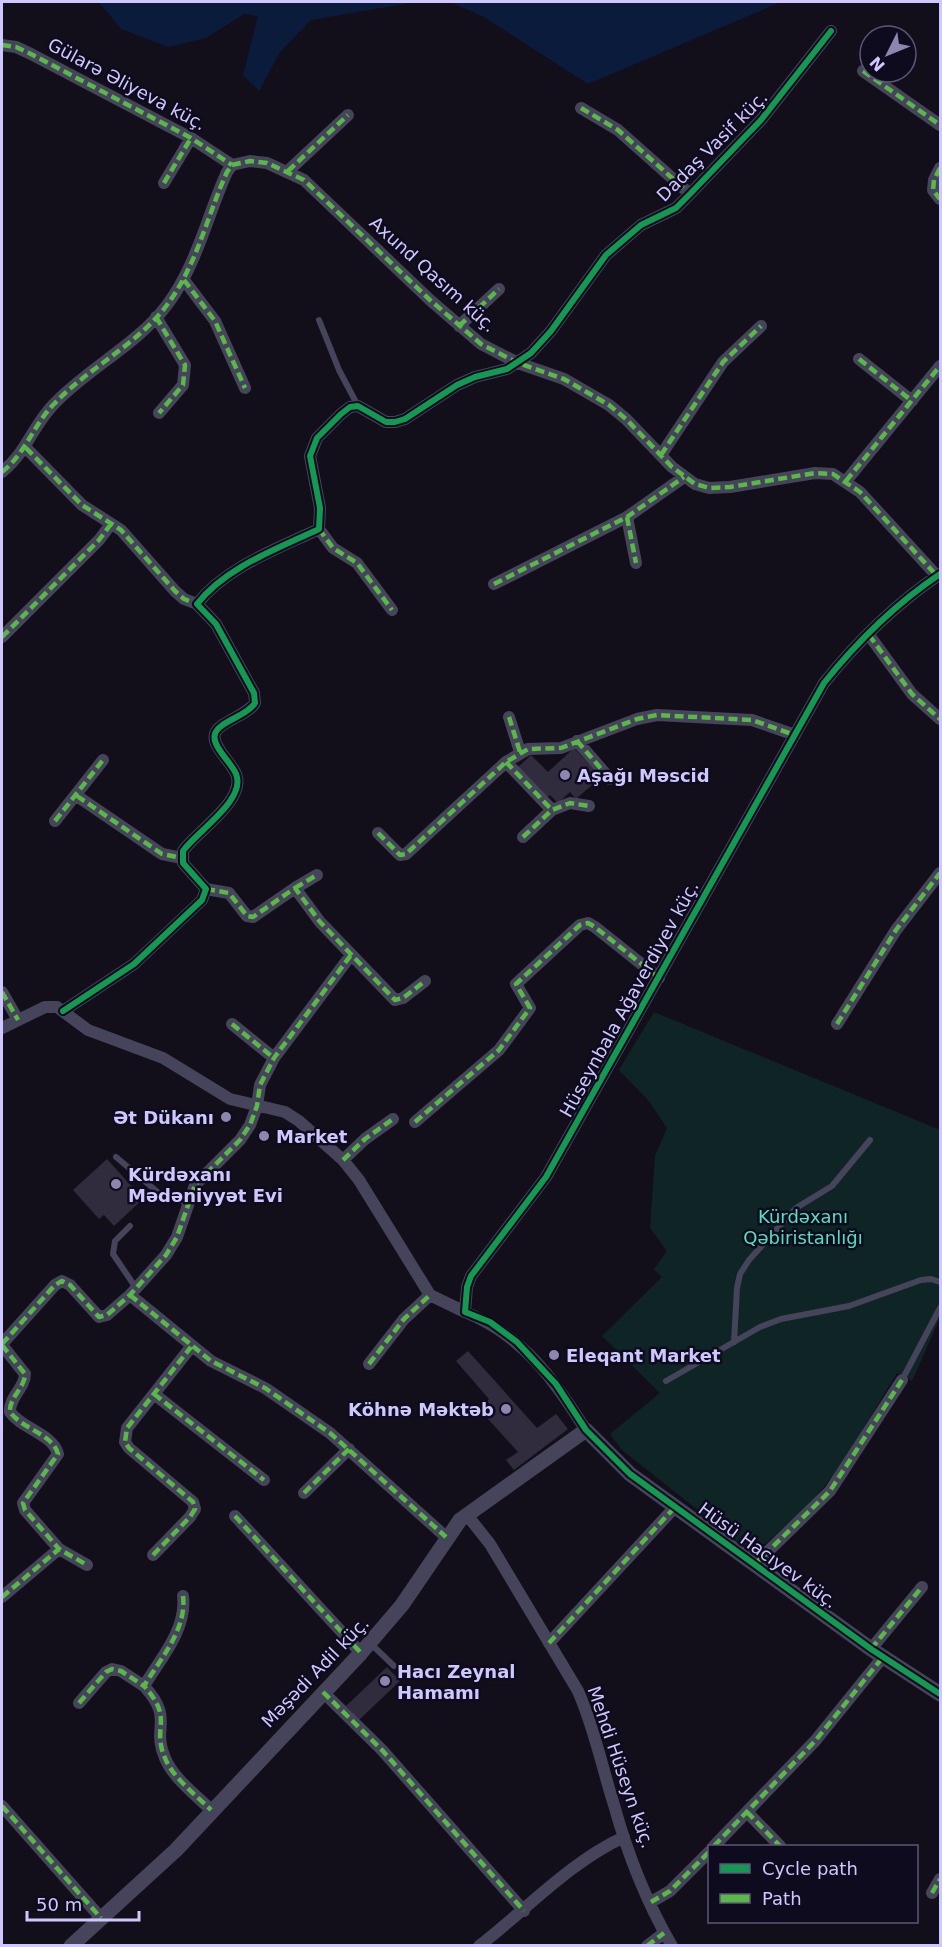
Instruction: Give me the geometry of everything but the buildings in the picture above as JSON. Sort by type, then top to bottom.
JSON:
[{"type":"street","name":"Dadaş Vasif küç.","points":[[358,406],[386,422],[395,422],[405,419],[475,376],[507,369],[518,363],[551,331],[606,255],[641,225],[676,208],[769,111],[831,31]]},
{"type":"street","name":"Gülarə Əliyeva küç.","points":[[2,45],[16,47],[31,54],[191,138],[232,165]]},
{"type":"street","points":[[882,84],[940,125]]},
{"type":"street","points":[[581,108],[618,130],[690,194]]},
{"type":"street","points":[[288,171],[348,115]]},
{"type":"street","points":[[164,183],[191,138]]},
{"type":"street","name":"Axund Qasım küç.","points":[[232,165],[250,161],[267,163],[288,171],[323,196],[459,326],[481,344],[518,363],[549,372],[599,398],[626,419],[684,477],[709,488],[815,473],[833,474],[860,492],[939,575]]},
{"type":"street","points":[[2,472],[26,448],[51,406],[156,317],[184,280],[220,187],[232,165]]},
{"type":"street","points":[[940,168],[934,180],[933,190],[940,199]]},
{"type":"street","points":[[184,280],[215,321],[245,388]]},
{"type":"street","points":[[459,326],[499,289]]},
{"type":"street","points":[[156,317],[185,365],[183,386],[159,413]]},
{"type":"street","points":[[661,455],[723,362],[761,326]]},
{"type":"street","points":[[859,359],[912,401]]},
{"type":"street","points":[[846,481],[940,366]]},
{"type":"street","points":[[358,406],[350,407],[341,414],[312,446],[310,456],[320,508],[319,529],[333,548],[357,563],[392,610]]},
{"type":"street","points":[[26,448],[82,505],[130,538],[175,591],[184,599],[197,603],[216,624],[254,693],[255,704],[250,710],[219,727],[215,733],[214,741],[236,774],[238,784],[229,803],[186,846],[182,858]]},
{"type":"street","points":[[494,584],[627,517],[684,477]]},
{"type":"street","points":[[627,517],[636,563]]},
{"type":"street","points":[[2,637],[99,540],[111,524]]},
{"type":"street","points":[[197,603],[214,585],[239,569],[319,529]]},
{"type":"street","name":"Hüseynbala Ağaverdiyev küç.","points":[[465,1312],[467,1287],[471,1276],[546,1177],[824,683],[843,660],[904,602],[939,575]]},
{"type":"street","points":[[869,635],[912,694],[940,719]]},
{"type":"street","points":[[378,832],[400,855],[406,854],[506,762],[520,752],[528,749],[561,748],[637,719],[657,715],[691,715],[752,720],[795,735]]},
{"type":"street","points":[[509,717],[520,752]]},
{"type":"street","points":[[577,741],[610,780]]},
{"type":"street","points":[[55,821],[77,796],[103,760]]},
{"type":"street","points":[[506,762],[552,810]]},
{"type":"street","points":[[77,796],[162,854],[182,858],[206,890],[229,892],[248,916],[253,917],[317,875]]},
{"type":"street","points":[[523,837],[552,810],[570,803],[589,806]]},
{"type":"street","points":[[837,1024],[896,930],[940,873]]},
{"type":"street","points":[[295,888],[320,922],[395,1000],[403,998],[424,981]]},
{"type":"street","points":[[63,1011],[134,964],[196,908],[206,890]]},
{"type":"street","points":[[415,1122],[499,1050],[530,1008],[516,984],[580,925],[588,922],[659,978]]},
{"type":"street","points":[[87,1565],[59,1549],[25,1510],[23,1503],[58,1454],[52,1444],[17,1420],[10,1412],[10,1403],[25,1379],[25,1374],[2,1344],[55,1285],[62,1281],[70,1285],[99,1317],[107,1315],[133,1292],[172,1246],[195,1185],[240,1140],[250,1125],[257,1106],[260,1085],[274,1058],[351,955]]},
{"type":"street","points":[[2,992],[18,1020]]},
{"type":"street","points":[[2,1028],[51,1006],[63,1011],[88,1030],[146,1050],[212,1090],[243,1104],[272,1108],[298,1121],[343,1160],[359,1180],[430,1295],[445,1305],[490,1322],[517,1342],[556,1384],[586,1430]]},
{"type":"street","points":[[232,1024],[274,1058]]},
{"type":"street","points":[[343,1160],[359,1144],[393,1119]]},
{"type":"street","points":[[133,1292],[191,1347],[211,1361],[265,1388],[349,1449],[446,1537]]},
{"type":"street","points":[[369,1364],[404,1319],[430,1295]]},
{"type":"street","points":[[153,1555],[195,1509],[188,1496],[135,1454],[125,1443],[127,1428],[191,1347]]},
{"type":"street","points":[[754,1565],[830,1491],[903,1380]]},
{"type":"street","points":[[154,1394],[264,1480]]},
{"type":"street","name":"Hüsü Hacıyev küç.","points":[[586,1430],[630,1474],[877,1653],[940,1694]]},
{"type":"street","name":"Məşədi Adil küç.","points":[[71,1946],[176,1850],[211,1810],[366,1648],[402,1605],[446,1537],[467,1515],[586,1430]]},
{"type":"street","points":[[304,1493],[349,1449]]},
{"type":"street","points":[[549,1643],[676,1506]]},
{"type":"street","name":"Mehdi Hüseyn küç.","points":[[467,1515],[490,1544],[578,1690],[589,1714],[624,1837],[664,1933],[672,1946]]},
{"type":"street","points":[[235,1516],[366,1648]]},
{"type":"street","points":[[2,1597],[59,1549]]},
{"type":"street","points":[[715,1845],[815,1741],[922,1587]]},
{"type":"street","points":[[144,1686],[182,1624],[185,1610],[183,1596]]},
{"type":"street","points":[[79,1703],[106,1672],[112,1669],[121,1671],[144,1686],[157,1700],[162,1712],[161,1739],[164,1757],[170,1768],[211,1810]]},
{"type":"street","points":[[323,1692],[382,1750],[524,1911]]},
{"type":"street","points":[[2,1806],[101,1918]]},
{"type":"street","points":[[747,1812],[779,1845]]},
{"type":"street","points":[[479,1946],[524,1911],[583,1858],[624,1837]]},
{"type":"street","points":[[651,1902],[670,1891],[708,1853]]},
{"type":"street","points":[[932,1893],[940,1879]]},
{"type":"street","points":[[647,1946],[664,1933]]},
{"type":"lane","points":[[320,320],[339,370],[358,406]]},
{"type":"lane","points":[[734,1342],[737,1288],[740,1274],[749,1260],[796,1208],[832,1186],[870,1140]]},
{"type":"lane","points":[[116,1157],[160,1194],[187,1203]]},
{"type":"lane","points":[[130,1226],[115,1241],[113,1254],[133,1292]]},
{"type":"lane","points":[[666,1381],[734,1342],[781,1319],[849,1306],[921,1280],[931,1279],[940,1282]]},
{"type":"lane","points":[[903,1380],[940,1308]]},
{"type":"lane","points":[[366,1648],[394,1666]]},
{"type":"green space","name":"Kürdəxanı Qəbiristanlığı","points":[[654,1012],[940,1130],[940,1318],[912,1381],[897,1373],[839,1468],[810,1504],[765,1544],[742,1545],[622,1450],[610,1434],[660,1393],[602,1336],[662,1277],[654,1269],[667,1251],[650,1228],[655,1156],[667,1128],[649,1101],[619,1070]]},
{"type":"water","points":[[99,2],[416,2],[311,20],[280,52],[259,91],[243,75],[258,16],[244,14],[206,38],[168,47],[121,29]]},
{"type":"water","points":[[450,2],[781,2],[588,84],[482,16]]},
{"type":"marked path","points":[[2,45],[16,47],[31,54],[191,138],[232,165]]},
{"type":"marked path","points":[[882,84],[940,125]]},
{"type":"marked path","points":[[581,108],[618,130],[690,194]]},
{"type":"marked path","points":[[288,171],[348,115]]},
{"type":"marked path","points":[[164,183],[191,138]]},
{"type":"marked path","points":[[2,472],[18,456],[54,404],[141,332],[167,305],[194,257],[227,172],[232,165],[250,161],[267,163],[304,180],[430,300],[481,344],[518,363],[564,379],[609,405],[626,419],[672,467],[695,484],[709,488],[730,487],[815,473],[833,474],[860,492],[937,576]]},
{"type":"marked path","points":[[940,168],[934,180],[933,190],[940,199]]},
{"type":"marked path","points":[[184,280],[215,321],[245,388]]},
{"type":"marked path","points":[[459,326],[499,289]]},
{"type":"marked path","points":[[156,317],[185,365],[183,385],[159,413]]},
{"type":"marked path","points":[[661,455],[723,362],[761,326]]},
{"type":"marked path","points":[[859,359],[912,401]]},
{"type":"marked path","points":[[846,481],[940,366]]},
{"type":"marked path","points":[[26,448],[82,505],[121,530],[175,591],[184,599],[197,604]]},
{"type":"marked path","points":[[494,584],[627,517],[684,477]]},
{"type":"marked path","points":[[627,517],[636,563]]},
{"type":"marked path","points":[[2,637],[99,540],[111,524]]},
{"type":"marked path","points":[[319,529],[333,548],[357,563],[392,610]]},
{"type":"marked path","points":[[869,635],[912,694],[940,719]]},
{"type":"marked path","points":[[378,833],[400,855],[406,854],[506,762],[528,749],[561,748],[637,719],[657,715],[752,720],[795,735]]},
{"type":"marked path","points":[[509,717],[520,752]]},
{"type":"marked path","points":[[577,741],[610,779]]},
{"type":"marked path","points":[[55,821],[103,760]]},
{"type":"marked path","points":[[506,762],[552,810],[570,803],[589,806]]},
{"type":"marked path","points":[[77,796],[162,854],[182,858]]},
{"type":"marked path","points":[[523,837],[552,810]]},
{"type":"marked path","points":[[837,1024],[896,930],[940,873]]},
{"type":"marked path","points":[[295,888],[317,875]]},
{"type":"marked path","points":[[206,889],[229,893],[247,916],[253,917],[295,888],[320,922],[395,1000],[403,998],[425,981]]},
{"type":"marked path","points":[[415,1122],[499,1050],[530,1008],[516,984],[580,925],[588,923],[595,927],[659,978]]},
{"type":"marked path","points":[[2,1344],[55,1285],[62,1281],[70,1285],[99,1317],[107,1315],[130,1295],[166,1255],[177,1237],[195,1185],[240,1140],[250,1125],[257,1106],[260,1085],[274,1058],[351,955]]},
{"type":"marked path","points":[[2,992],[18,1020]]},
{"type":"marked path","points":[[232,1024],[274,1058]]},
{"type":"marked path","points":[[343,1160],[365,1139],[393,1119]]},
{"type":"marked path","points":[[130,1295],[211,1361],[265,1388],[330,1433],[446,1537]]},
{"type":"marked path","points":[[369,1364],[404,1319],[430,1295]]},
{"type":"marked path","points":[[2,1345],[25,1374],[23,1384],[10,1407],[10,1412],[15,1418],[50,1441],[58,1454],[23,1503],[25,1510],[59,1549]]},
{"type":"marked path","points":[[153,1555],[195,1509],[193,1502],[129,1448],[125,1442],[127,1428],[191,1347]]},
{"type":"marked path","points":[[754,1565],[830,1491],[902,1380]]},
{"type":"marked path","points":[[154,1394],[264,1480]]},
{"type":"marked path","points":[[304,1493],[349,1449]]},
{"type":"marked path","points":[[549,1643],[676,1506]]},
{"type":"marked path","points":[[235,1516],[361,1653]]},
{"type":"marked path","points":[[2,1597],[59,1549],[87,1565]]},
{"type":"marked path","points":[[871,1649],[922,1587]]},
{"type":"marked path","points":[[183,1596],[183,1608],[177,1632],[144,1686],[161,1715],[160,1738],[165,1758],[179,1779],[211,1810]]},
{"type":"marked path","points":[[715,1845],[815,1741],[883,1657]]},
{"type":"marked path","points":[[79,1703],[106,1672],[112,1669],[121,1671],[144,1686]]},
{"type":"marked path","points":[[323,1692],[382,1750],[524,1911]]},
{"type":"marked path","points":[[2,1806],[101,1918]]},
{"type":"marked path","points":[[747,1812],[779,1845]]},
{"type":"marked path","points":[[651,1902],[670,1891],[708,1853]]},
{"type":"marked path","points":[[932,1893],[940,1879]]},
{"type":"marked path","points":[[647,1946],[664,1933]]},
{"type":"cycle path","points":[[63,1011],[134,964],[202,900],[206,889],[183,863],[183,851],[227,805],[237,784],[236,774],[216,744],[215,734],[221,726],[246,712],[255,703],[254,693],[216,624],[197,604],[222,579],[237,569],[319,529],[320,508],[310,456],[317,438],[350,407],[358,406],[386,422],[395,422],[405,419],[457,385],[475,377],[507,369],[531,353],[551,331],[606,255],[641,225],[676,208],[761,120],[831,31]]},
{"type":"cycle path","points":[[940,574],[878,624],[824,683],[546,1177],[471,1276],[467,1287],[465,1312],[490,1322],[517,1342],[556,1384],[586,1430],[630,1474],[871,1649],[940,1694]]},
{"type":"place","name":"Aşağı Məscid","points":[[565,775]]},
{"type":"place","name":"Ət Dükanı","points":[[226,1117]]},
{"type":"place","name":"Market","points":[[264,1136]]},
{"type":"place","name":"Kürdəxanı Mədəniyyət Evi","points":[[116,1184]]},
{"type":"place","name":"Eleqant Market","points":[[554,1355]]},
{"type":"place","name":"Köhnə Məktəb","points":[[506,1409]]},
{"type":"place","name":"Hacı Zeynal Hamamı","points":[[385,1681]]}]
